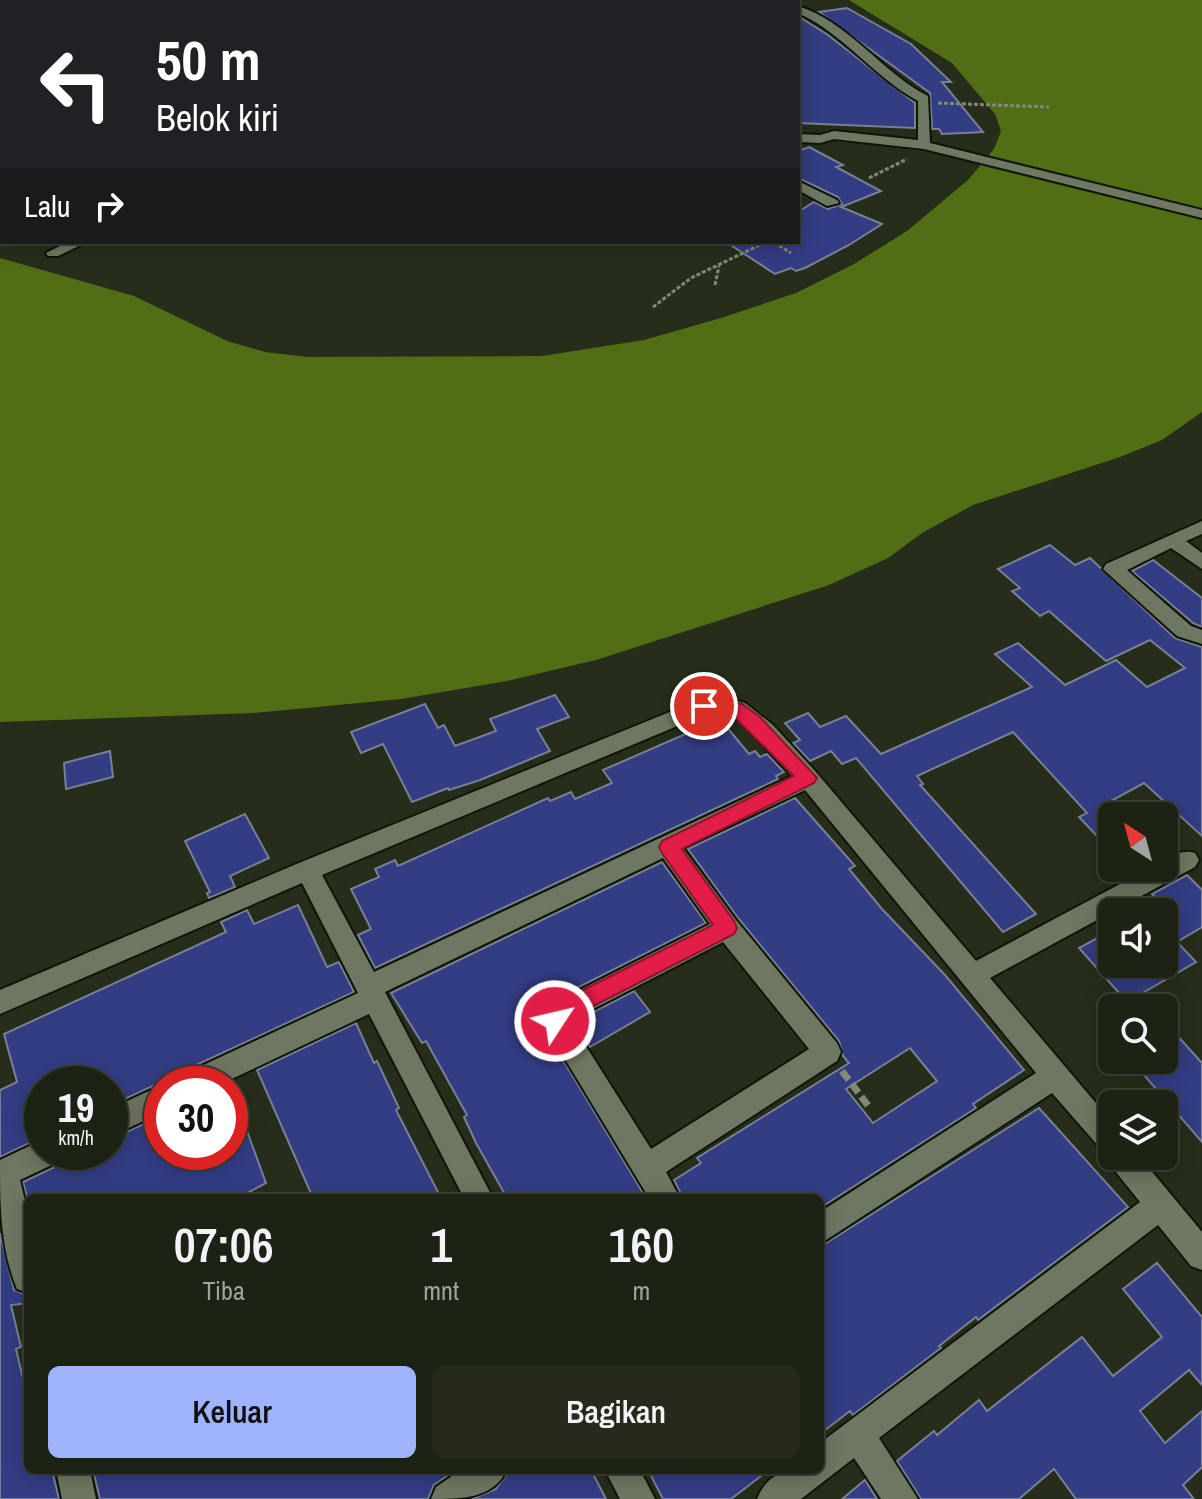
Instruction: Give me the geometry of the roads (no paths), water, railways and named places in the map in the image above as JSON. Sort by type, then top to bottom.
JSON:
[{"type":"street","points":[[803,11],[893,77],[904,90],[924,99],[924,145]]},
{"type":"street","points":[[800,138],[835,135],[924,145],[1202,214]]},
{"type":"street","points":[[800,186],[832,203]]},
{"type":"street","points":[[53,253],[75,244]]},
{"type":"street","points":[[1202,527],[1113,569],[1184,631],[1202,637]]},
{"type":"street","points":[[1164,543],[1202,563]]},
{"type":"street","points":[[1164,543],[1202,581]]},
{"type":"street","points":[[0,1002],[307,870],[704,706],[736,709],[754,722],[808,778],[1098,1126]]},
{"type":"street","points":[[228,1066],[808,778]]},
{"type":"street","points":[[648,1167],[828,1052],[727,928],[669,847]]},
{"type":"street","points":[[973,975],[1187,860]]},
{"type":"street","points":[[307,870],[477,1194]]},
{"type":"street","points":[[664,1194],[555,1016],[727,928]]},
{"type":"street","points":[[824,1226],[1057,1074]]},
{"type":"street","points":[[24,1163],[2,1174],[24,1262]]},
{"type":"street","points":[[1132,1170],[1202,1255]]},
{"type":"street","points":[[824,1460],[1160,1205]]},
{"type":"street","points":[[857,1434],[901,1499]]},
{"type":"street","points":[[74,1474],[79,1499]]},
{"type":"street","points":[[448,1499],[484,1474]]},
{"type":"street","points":[[624,1474],[638,1499]]},
{"type":"street","points":[[774,1499],[806,1474]]}]
